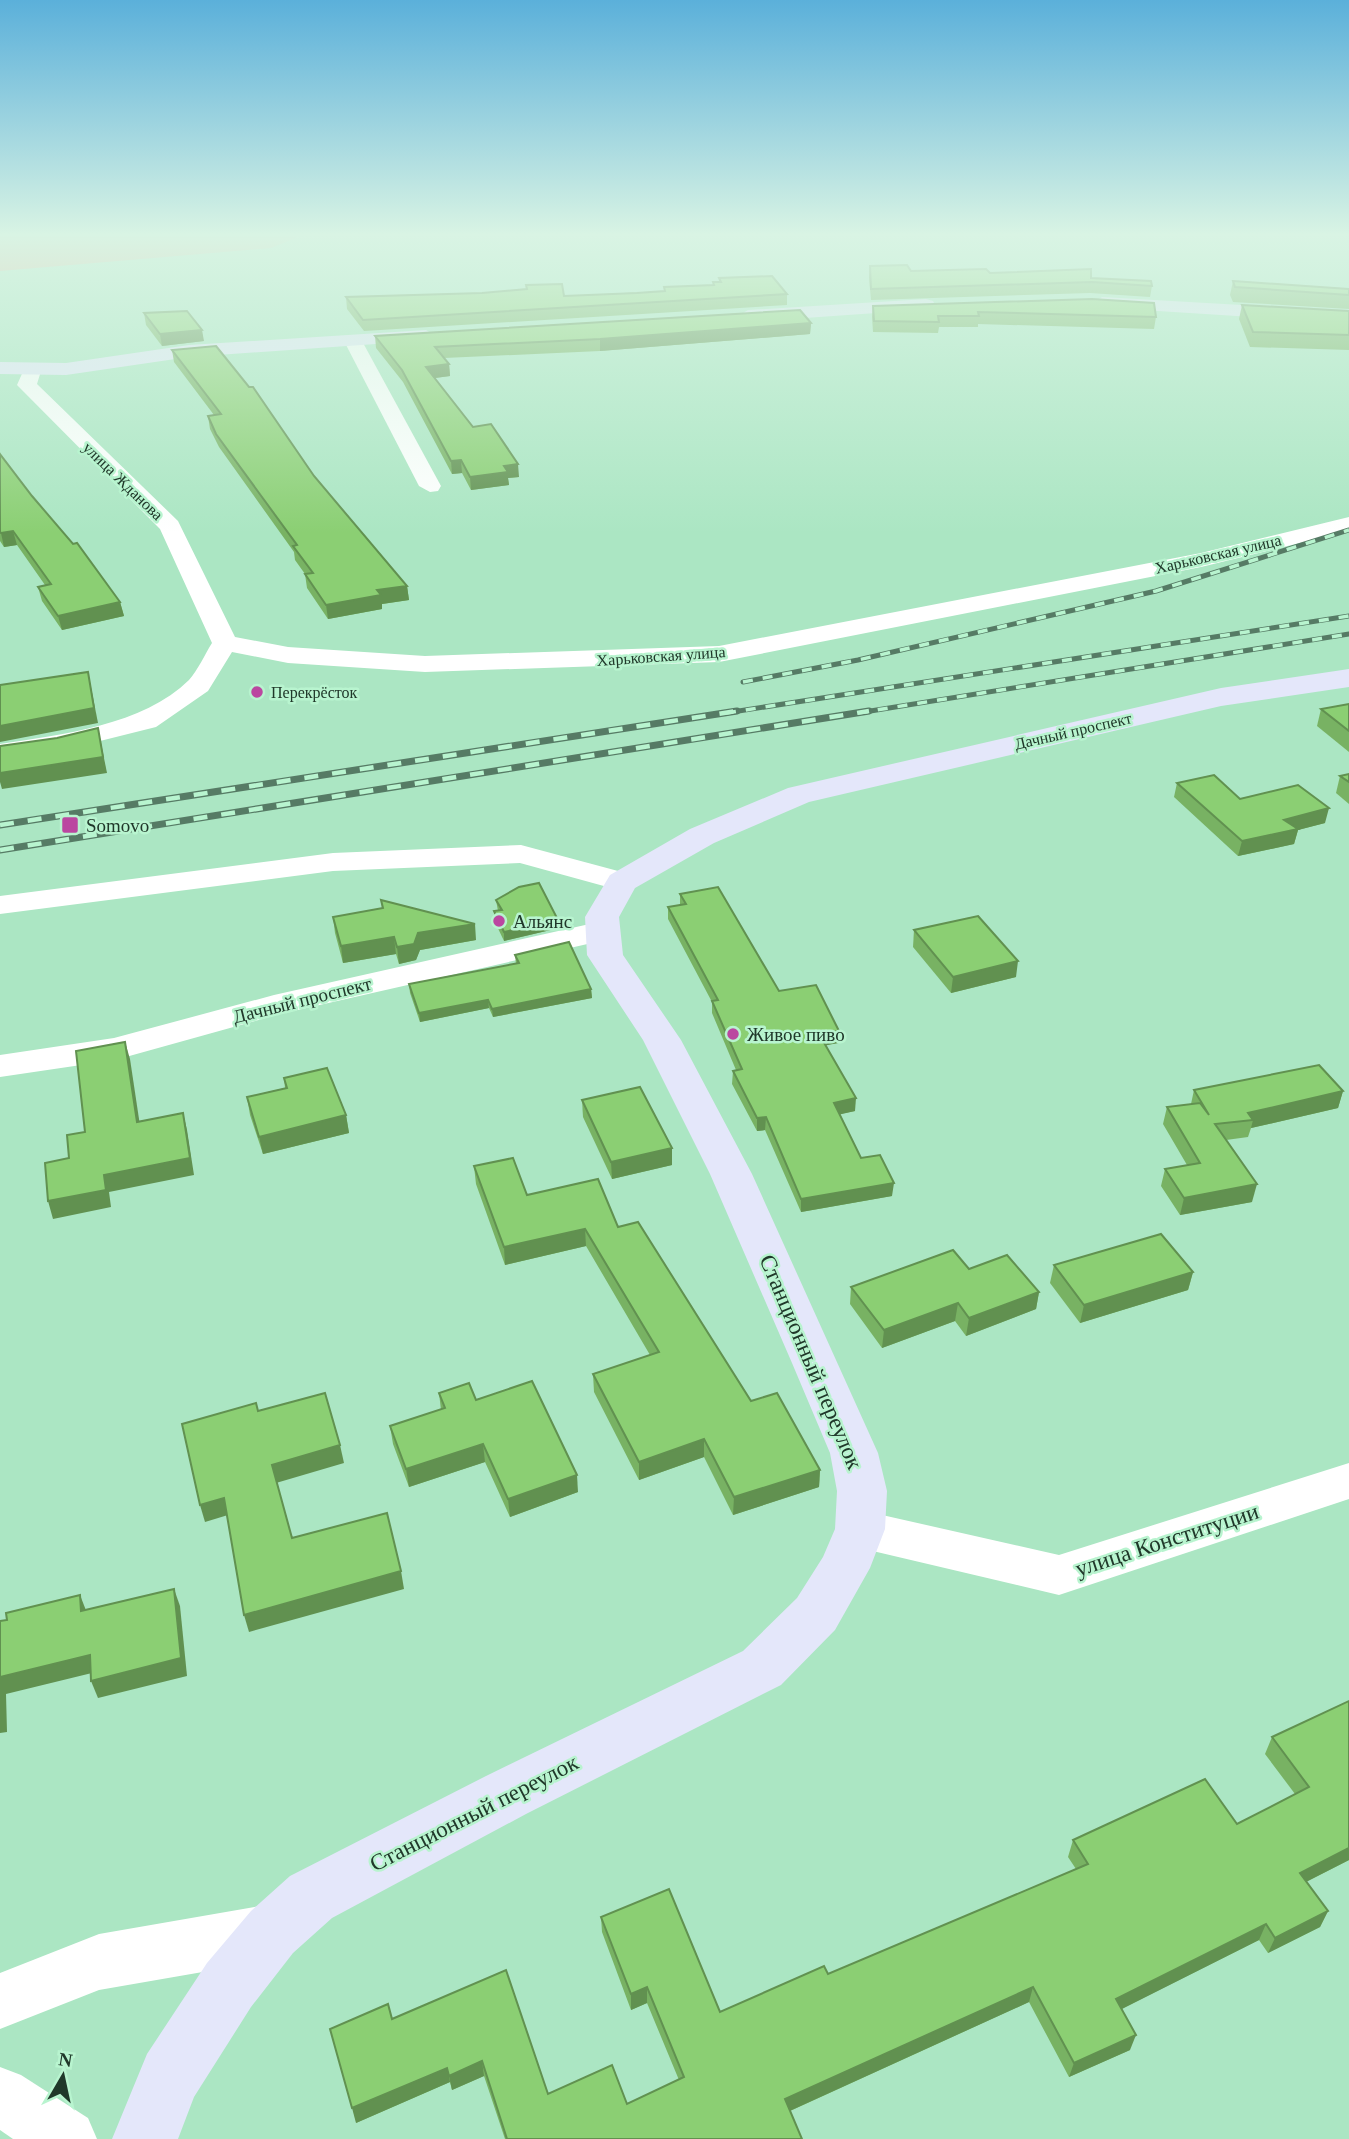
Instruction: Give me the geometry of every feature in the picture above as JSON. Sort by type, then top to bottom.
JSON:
[{"type":"street","points":[[0,368],[32,371],[75,369],[189,351],[451,335]]},
{"type":"street","points":[[353,341],[430,486]]},
{"type":"street","name":"улица Жданова","points":[[32,371],[27,385],[170,526],[225,643]]},
{"type":"street","name":"Харьковская улица","points":[[225,643],[288,655],[425,664],[719,654],[1201,560],[1349,524]]},
{"type":"street","points":[[0,752],[60,743],[146,721],[199,685],[225,643]]},
{"type":"street","name":"Дачный проспект","points":[[622,882],[702,836],[799,795],[1221,697],[1349,678]]},
{"type":"street","points":[[0,905],[333,862],[521,854],[622,882]]},
{"type":"street","name":"Станционный переулок","points":[[145,2139],[170,2077],[229,1985],[272,1932],[311,1897],[506,1795],[762,1668],[816,1614],[844,1568],[860,1529],[862,1491],[854,1453],[731,1174],[662,1041],[605,955],[602,917],[622,882]]},
{"type":"street","name":"Дачный проспект","points":[[0,1066],[115,1049],[274,1004],[603,931]]},
{"type":"street","name":"улица Конституции","points":[[860,1529],[1059,1575],[1349,1481]]},
{"type":"street","points":[[0,2001],[99,1962],[272,1932]]},
{"type":"street","points":[[0,2096],[67,2139]]},
{"type":"building","points":[[427,333],[681,333],[435,347],[449,364],[426,367],[473,427],[491,424],[518,464],[504,466],[508,472],[470,477],[461,460],[451,461],[402,370],[375,336]]},
{"type":"building","points":[[1279,333],[1349,333],[1349,335]]},
{"type":"building","points":[[216,346],[249,387],[253,387],[314,476],[407,586],[377,590],[381,595],[326,605],[305,574],[313,573],[293,546],[297,545],[216,434],[208,416],[221,414],[172,350]]},
{"type":"building","points":[[0,454],[73,544],[77,543],[120,602],[58,616],[38,587],[51,584],[13,531],[0,532]]},
{"type":"building","points":[[88,672],[94,708],[0,726],[0,685]]},
{"type":"building","points":[[1349,704],[1349,731],[1321,709]]},
{"type":"building","points":[[98,728],[103,757],[0,773],[0,746],[57,738]]},
{"type":"building","points":[[1349,774],[1349,782],[1340,776]]},
{"type":"building","points":[[1214,775],[1240,799],[1298,785],[1329,808],[1284,820],[1298,829],[1242,841],[1177,783]]},
{"type":"building","points":[[539,883],[558,920],[504,932],[494,911],[502,910],[496,900],[519,887]]},
{"type":"building","points":[[718,887],[779,991],[816,985],[839,1031],[819,1034],[856,1098],[834,1103],[861,1158],[880,1155],[894,1183],[801,1199],[766,1117],[757,1118],[733,1071],[742,1069],[712,1001],[718,1000],[668,907],[686,904],[680,894]]},
{"type":"building","points":[[381,900],[475,924],[418,933],[414,944],[397,947],[394,937],[341,946],[333,917],[383,908]]},
{"type":"building","points":[[978,916],[1018,961],[953,977],[914,930]]},
{"type":"building","points":[[569,942],[591,989],[492,1009],[488,1000],[419,1013],[409,984],[519,963],[515,955]]},
{"type":"building","points":[[125,1042],[137,1122],[183,1113],[190,1158],[104,1175],[106,1190],[48,1201],[45,1163],[69,1158],[67,1135],[85,1132],[76,1051]]},
{"type":"building","points":[[1319,1065],[1343,1091],[1248,1113],[1253,1120],[1215,1124],[1257,1184],[1184,1198],[1165,1169],[1200,1163],[1167,1107],[1200,1103],[1209,1115],[1194,1090]]},
{"type":"building","points":[[327,1068],[346,1115],[259,1137],[247,1097],[287,1088],[284,1078]]},
{"type":"building","points":[[640,1087],[672,1148],[611,1162],[582,1100]]},
{"type":"building","points":[[513,1158],[527,1195],[598,1179],[618,1227],[638,1222],[751,1401],[777,1393],[820,1470],[734,1497],[704,1439],[639,1462],[593,1374],[659,1352],[585,1229],[504,1247],[474,1166]]},
{"type":"building","points":[[1161,1234],[1193,1272],[1084,1305],[1054,1265]]},
{"type":"building","points":[[953,1250],[969,1269],[1007,1255],[1039,1292],[969,1318],[958,1303],[884,1330],[851,1287]]},
{"type":"building","points":[[532,1381],[577,1475],[508,1499],[483,1444],[406,1469],[390,1426],[445,1408],[439,1393],[469,1383],[476,1400]]},
{"type":"building","points":[[325,1393],[340,1445],[272,1465],[292,1538],[387,1513],[401,1571],[244,1615],[224,1498],[200,1505],[182,1424],[256,1403],[258,1411]]},
{"type":"building","points":[[174,1589],[181,1658],[91,1681],[90,1655],[0,1677],[0,1621],[7,1620],[6,1613],[80,1595],[81,1611]]},
{"type":"building","points":[[1349,1701],[1349,1848],[1300,1873],[1328,1911],[1275,1938],[1266,1924],[1116,1999],[1136,2035],[1074,2063],[1033,1987],[785,2099],[802,2139],[507,2139],[482,2061],[449,2076],[447,2068],[352,2108],[330,2029],[388,2004],[392,2019],[506,1970],[548,2094],[612,2065],[627,2104],[684,2077],[647,1987],[631,1994],[601,1917],[669,1889],[720,2012],[824,1966],[828,1974],[1088,1864],[1073,1840],[1205,1779],[1237,1824],[1309,1787],[1272,1737]]},
{"type":"railway","points":[[743,682],[858,660],[1156,591],[1349,530]]},
{"type":"railway","points":[[726,713],[1349,616]]},
{"type":"railway","points":[[858,713],[1349,634]]},
{"type":"railway","points":[[0,825],[737,711]]},
{"type":"railway","points":[[0,850],[869,711]]},
{"type":"place","name":"Перекрёсток","points":[[257,692]]},
{"type":"place","name":"Somovo","points":[[70,825]]},
{"type":"place","name":"Альянс","points":[[499,921]]},
{"type":"place","name":"Живое пиво","points":[[733,1034]]}]
